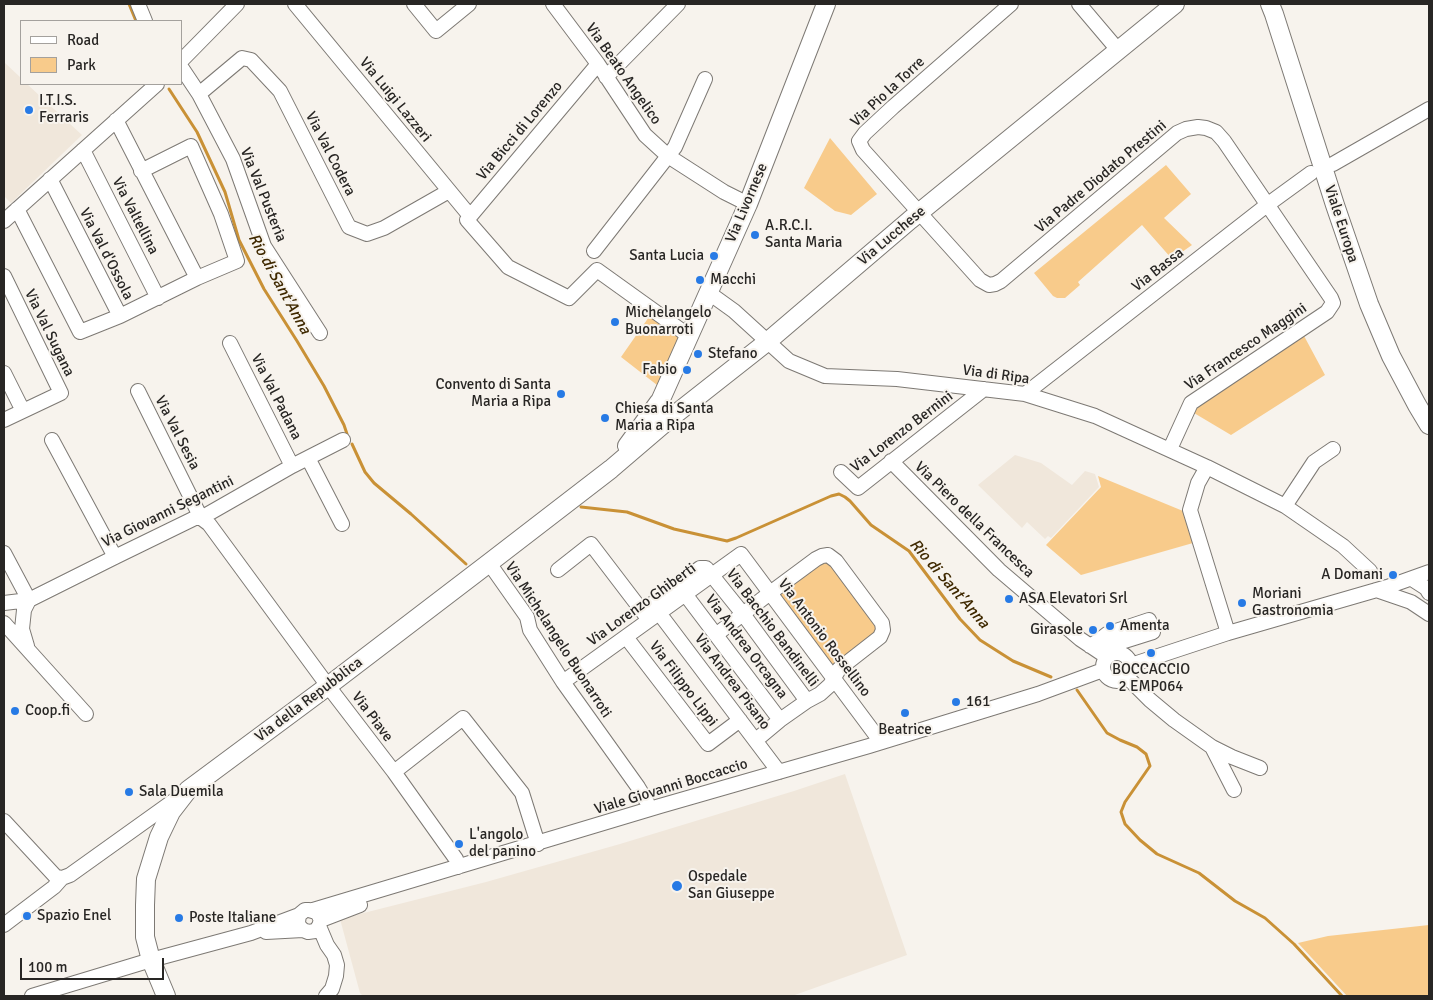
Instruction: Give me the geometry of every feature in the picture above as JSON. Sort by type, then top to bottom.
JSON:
[{"type":"main road","name":"Via Livornese","points":[[673,416],[661,421],[657,419],[656,413],[748,204],[826,4]]},
{"type":"main road","name":"Via Lucchese","points":[[611,469],[673,416],[767,342],[919,213],[1175,4]]},
{"type":"main road","points":[[1118,50],[1138,40],[1167,21],[1187,4]]},
{"type":"main road","points":[[1256,4],[1266,18],[1293,71]]},
{"type":"main road","name":"Viale Europa","points":[[1275,6],[1293,71],[1335,205],[1369,304],[1392,356],[1429,425]]},
{"type":"main road","name":"Via Livornese","points":[[611,469],[661,399]]},
{"type":"main road","name":"Via della Repubblica","points":[[188,790],[489,564],[611,469]]},
{"type":"main road","points":[[166,996],[151,960],[145,937],[146,879],[159,837],[171,812],[188,790]]},
{"type":"street","points":[[138,4],[145,20]]},
{"type":"street","points":[[182,61],[237,4]]},
{"type":"street","name":"Via Luigi Lazzeri","points":[[295,4],[508,267],[569,298],[597,270],[689,336]]},
{"type":"street","points":[[414,4],[436,31],[469,4]]},
{"type":"street","name":"Via Beato Angelico","points":[[553,4],[598,64],[644,135],[668,156],[724,192],[748,204]]},
{"type":"street","points":[[606,77],[678,4]]},
{"type":"street","name":"Via Pio la Torre","points":[[989,285],[980,280],[919,213],[863,150],[859,141],[893,107],[1011,4]]},
{"type":"street","points":[[1079,4],[1118,50]]},
{"type":"street","name":"Via Val Codera","points":[[199,94],[242,58],[251,60],[280,91],[349,227],[367,234],[384,228],[449,192]]},
{"type":"street","name":"Via Bicci di Lorenzo","points":[[469,218],[598,64]]},
{"type":"street","name":"Via Val Pusteria","points":[[182,68],[199,94],[233,159],[264,246],[320,333]]},
{"type":"street","points":[[594,251],[675,147],[705,79]]},
{"type":"street","points":[[4,221],[155,85]]},
{"type":"street","points":[[1333,164],[1429,109]]},
{"type":"street","name":"Via Valtellina","points":[[116,120],[197,278]]},
{"type":"street","name":"Via Padre Diodato Prestini","points":[[989,285],[1001,281],[1174,136],[1186,129],[1206,128],[1216,132],[1224,140],[1329,295],[1332,303]]},
{"type":"street","name":"Via Valtellina","points":[[120,316],[197,278],[237,262],[221,214],[191,146],[141,171]]},
{"type":"street","name":"Via Valtellina","points":[[83,150],[158,298]]},
{"type":"street","name":"Via Bassa","points":[[1025,394],[1267,205],[1311,173]]},
{"type":"street","name":"Via Val d'Ossola","points":[[17,209],[80,332],[120,316],[50,179]]},
{"type":"street","name":"Via Val Sugana","points":[[4,276],[61,393],[23,411]]},
{"type":"street","name":"Via di Ripa","points":[[709,293],[734,311],[789,361],[825,376],[897,379],[1025,394],[1095,416],[1170,449],[1285,506],[1343,546],[1370,571]]},
{"type":"street","name":"Via Francesco Maggini","points":[[1170,449],[1191,403],[1328,312],[1332,303]]},
{"type":"street","name":"Via Val Padana","points":[[230,343],[292,466]]},
{"type":"street","points":[[4,373],[23,411],[4,420]]},
{"type":"street","name":"Via Lorenzo Bernini","points":[[841,472],[858,488],[984,389]]},
{"type":"street","name":"Via Val Sesia","points":[[138,390],[201,518]]},
{"type":"street","points":[[52,440],[115,557]]},
{"type":"street","name":"Via Giovanni Segantini","points":[[4,603],[29,600],[195,518],[201,518],[292,466],[343,440]]},
{"type":"street","points":[[1285,506],[1314,462],[1333,449]]},
{"type":"street","points":[[308,458],[342,524]]},
{"type":"street","name":"Via Piero della Francesca","points":[[891,461],[998,570],[1094,643],[1105,664]]},
{"type":"street","points":[[1207,467],[1198,483],[1190,510],[1228,634]]},
{"type":"street","name":"Via Piave","points":[[201,518],[209,524],[394,772],[456,859],[458,867]]},
{"type":"street","name":"Via Andrea Pisano","points":[[558,570],[591,544],[740,720],[779,772]]},
{"type":"street","points":[[4,553],[29,600],[24,610],[22,629],[28,650]]},
{"type":"street","name":"Via Lorenzo Ghiberti","points":[[563,682],[741,554]]},
{"type":"street","name":"Via Antonio Rossellino","points":[[741,554],[881,742]]},
{"type":"street","points":[[716,634],[816,559],[828,555],[836,561],[882,623],[883,630],[880,637],[839,669],[830,686],[780,720],[756,740]]},
{"type":"street","name":"Via Michelangelo Buonarroti","points":[[489,564],[527,617],[530,630],[563,682],[638,787],[649,809]]},
{"type":"street","points":[[654,617],[652,604],[700,568],[706,568],[712,574]]},
{"type":"street","points":[[1105,664],[1105,674],[1111,680],[1120,681],[1136,662],[1412,579],[1429,572]]},
{"type":"street","name":"Via Bacchio Bandinelli","points":[[712,574],[807,701]]},
{"type":"street","points":[[1412,579],[1426,588],[1429,593]]},
{"type":"street","points":[[1410,602],[1412,579]]},
{"type":"street","points":[[1376,590],[1410,602],[1429,614]]},
{"type":"street","name":"Via Andrea Orcagna","points":[[686,594],[780,720]]},
{"type":"street","points":[[4,623],[86,714]]},
{"type":"street","name":"Via Filippo Lippi","points":[[626,637],[708,744],[740,720]]},
{"type":"street","name":"Viale Giovanni Boccaccio","points":[[39,995],[151,960],[251,933],[310,922],[668,811],[871,754],[976,722],[1000,713],[1105,664],[1114,652],[1119,652],[1128,657],[1129,671],[1150,700],[1174,720],[1212,747],[1260,768]]},
{"type":"street","name":"Viale Giovanni Boccaccio","points":[[310,922],[458,867],[1038,694]]},
{"type":"street","points":[[394,772],[463,718],[522,793],[538,844]]},
{"type":"street","name":"Viale Giovanni Boccaccio","points":[[1212,747],[1234,790]]},
{"type":"street","name":"Via della Repubblica","points":[[4,925],[54,887],[62,878],[70,875],[188,790]]},
{"type":"street","points":[[4,821],[56,877],[62,878]]},
{"type":"street","points":[[310,922],[334,956],[337,965],[332,989],[326,996]]},
{"type":"shaded area","name":"I.T.I.S. Ferraris","points":[[4,62],[20,77],[20,85],[28,85],[82,135],[11,203],[4,196]]},
{"type":"shaded area","points":[[1015,455],[1041,463],[1072,485],[1085,471],[1095,474],[1099,487],[1051,538],[1048,536],[1045,539],[1027,522],[1022,528],[978,485]]},
{"type":"shaded area","name":"Ospedale San Giuseppe","points":[[845,774],[907,955],[792,996],[363,996],[360,993],[340,919],[486,882],[620,844]]},
{"type":"green space","points":[[830,138],[877,194],[851,215],[835,211],[804,188]]},
{"type":"green space","points":[[1166,165],[1191,194],[1164,218],[1192,245],[1172,259],[1142,225],[1078,282],[1080,285],[1065,298],[1053,296],[1034,273]]},
{"type":"green space","points":[[651,314],[682,335],[657,385],[621,357]]},
{"type":"green space","points":[[1303,334],[1325,375],[1231,435],[1194,413],[1197,403]]},
{"type":"green space","points":[[1098,476],[1183,511],[1193,543],[1081,575],[1046,545],[1101,487]]},
{"type":"green space","points":[[826,559],[880,633],[833,670],[777,593]]},
{"type":"green space","points":[[1429,925],[1429,996],[1347,996],[1298,943],[1328,936]]},
{"type":"waterway","name":"Rio di Sant'Anna","points":[[129,4],[136,20]]},
{"type":"waterway","name":"Rio di Sant'Anna","points":[[169,89],[197,132],[225,192],[239,240],[264,289],[324,386],[347,434]]},
{"type":"waterway","name":"Rio di Sant'Anna","points":[[352,444],[365,472],[374,483],[466,564]]},
{"type":"waterway","name":"Rio di Sant'Anna","points":[[581,507],[627,512],[674,529],[727,541],[839,494],[850,501],[871,525],[909,551],[960,619],[980,640],[1013,661],[1051,677]]},
{"type":"waterway","name":"Rio di Sant'Anna","points":[[1077,690],[1107,733],[1137,747],[1146,754],[1150,766],[1125,802],[1121,812],[1125,824],[1157,854],[1199,873],[1235,901],[1265,918],[1294,944],[1342,996]]},
{"type":"place","name":"I.T.I.S. Ferraris","points":[[29,110]]},
{"type":"place","name":"A.R.C.I. Santa Maria","points":[[755,235]]},
{"type":"place","name":"Santa Lucia","points":[[714,256]]},
{"type":"place","name":"Macchi","points":[[700,280]]},
{"type":"place","name":"Michelangelo Buonarroti","points":[[615,322]]},
{"type":"place","name":"Stefano","points":[[698,354]]},
{"type":"place","name":"Fabio","points":[[687,370]]},
{"type":"place","name":"Convento di Santa Maria a Ripa","points":[[561,394]]},
{"type":"place","name":"Chiesa di Santa Maria a Ripa","points":[[605,418]]},
{"type":"place","name":"A Domani","points":[[1393,575]]},
{"type":"place","name":"ASA Elevatori Srl","points":[[1009,599]]},
{"type":"place","name":"Moriani Gastronomia","points":[[1242,603]]},
{"type":"place","name":"Amenta","points":[[1110,626]]},
{"type":"place","name":"Girasole","points":[[1093,630]]},
{"type":"place","name":"BOCCACCIO 2 EMP064","points":[[1151,653]]},
{"type":"place","name":"161","points":[[956,702]]},
{"type":"place","name":"Coop.fi","points":[[15,711]]},
{"type":"place","name":"Beatrice","points":[[905,713]]},
{"type":"place","name":"Sala Duemila","points":[[129,792]]},
{"type":"place","name":"L'angolo del panino","points":[[459,844]]},
{"type":"place","name":"Ospedale San Giuseppe","points":[[677,886]]},
{"type":"place","name":"Spazio Enel","points":[[27,916]]},
{"type":"place","name":"Poste Italiane","points":[[179,918]]}]
